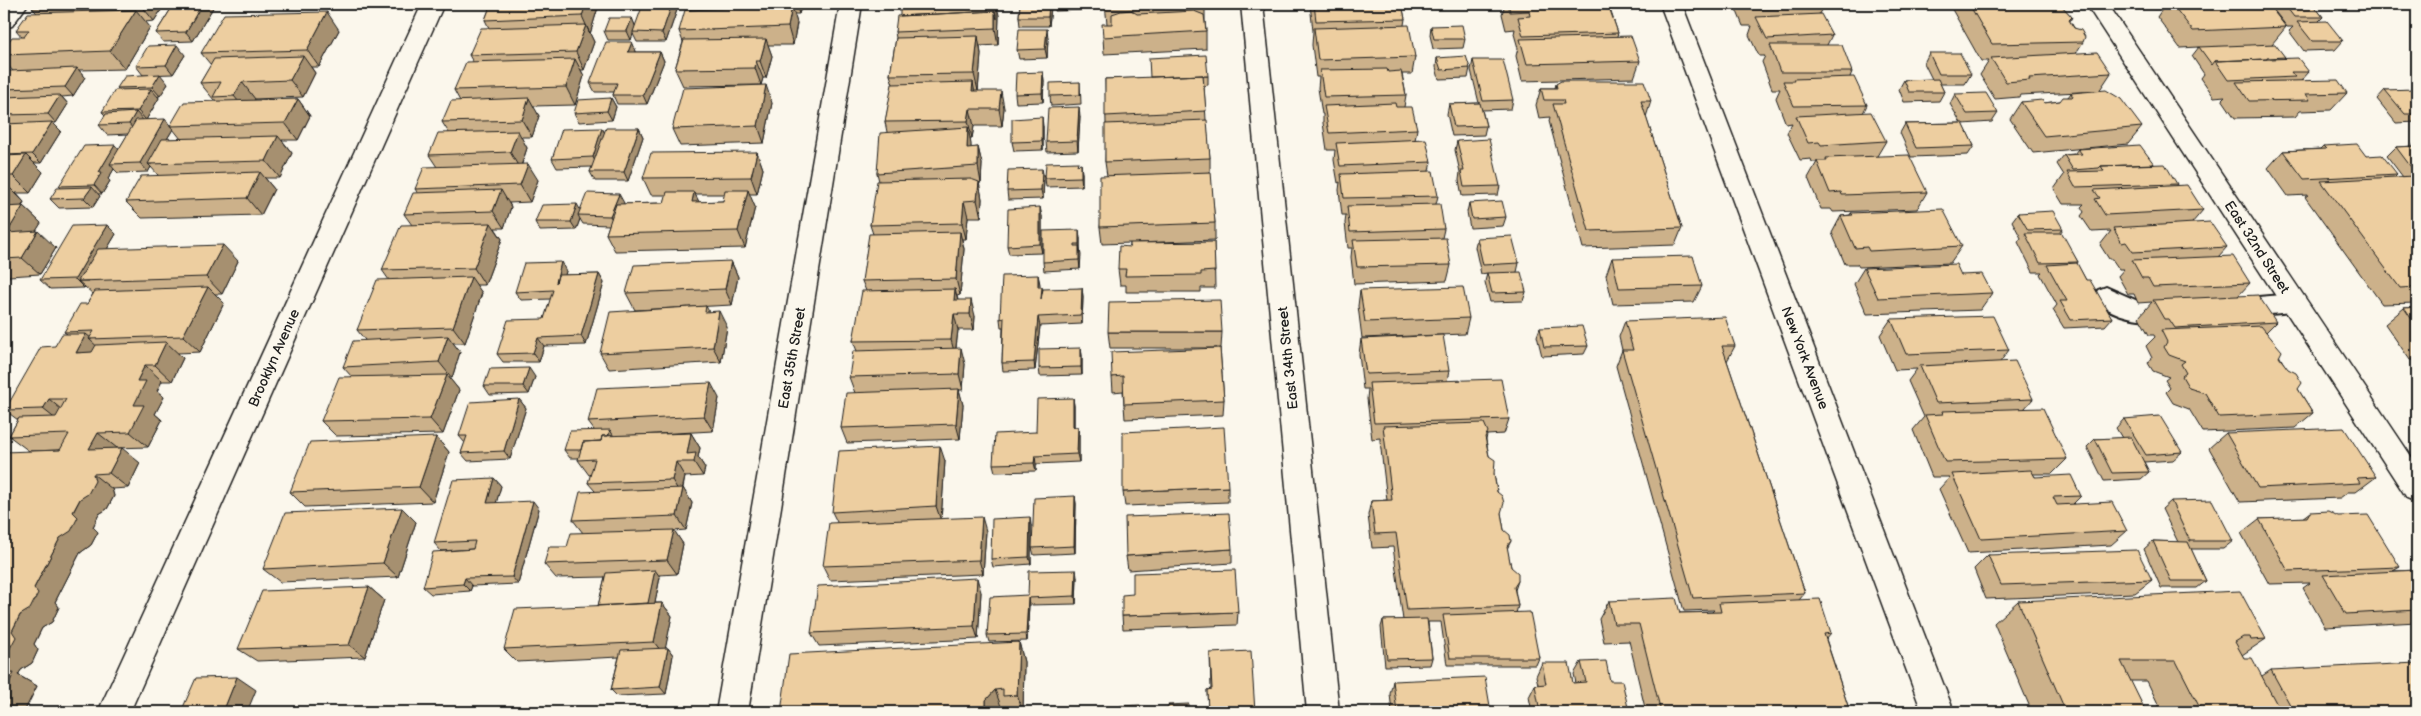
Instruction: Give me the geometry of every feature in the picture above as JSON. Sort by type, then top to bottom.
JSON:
[{"type":"street","points":[[4,22],[17,4]]},
{"type":"street","name":"Brooklyn Avenue","points":[[114,712],[433,4]]},
{"type":"street","name":"East 35th Street","points":[[732,712],[852,4]]},
{"type":"street","name":"East 34th Street","points":[[1252,4],[1323,712]]},
{"type":"street","name":"New York Avenue","points":[[1671,4],[1938,712]]},
{"type":"street","name":"East 32nd Street","points":[[2097,4],[2417,489]]},
{"type":"lane","points":[[2106,296],[2131,310],[2150,313],[2294,303]]},
{"type":"building","points":[[35,4],[140,4],[32,8]]},
{"type":"building","points":[[174,4],[202,4],[186,32],[156,33]]},
{"type":"building","points":[[491,4],[586,4],[582,16],[485,20]]},
{"type":"building","points":[[643,4],[672,4],[662,33],[633,32]]},
{"type":"building","points":[[1020,4],[1049,4],[1048,17],[1019,17]]},
{"type":"building","points":[[1105,4],[1204,4],[1105,7]]},
{"type":"building","points":[[1314,4],[1402,4],[1405,19],[1316,21]]},
{"type":"building","points":[[1508,4],[1608,4],[1618,33],[1523,36],[1518,17],[1530,16],[1529,11],[1510,12]]},
{"type":"building","points":[[1748,4],[1820,4],[1822,8],[1750,9]]},
{"type":"building","points":[[1969,4],[2060,4],[2072,17],[2069,20],[2074,28],[2081,30],[2085,37],[2083,42],[1992,44]]},
{"type":"building","points":[[2172,4],[2268,4],[2286,27],[2193,31]]},
{"type":"building","points":[[2284,4],[2313,4],[2323,17],[2294,17]]},
{"type":"building","points":[[792,6],[788,27],[679,31],[685,10]]},
{"type":"building","points":[[997,6],[997,19],[995,11],[900,16],[900,10]]},
{"type":"building","points":[[136,10],[110,51],[4,55],[4,48],[12,37],[24,37],[29,30],[16,30],[28,13]]},
{"type":"building","points":[[1131,10],[1137,14],[1194,11],[1204,15],[1206,31],[1103,37],[1102,24],[1112,24],[1112,14]]},
{"type":"building","points":[[995,11],[995,28],[895,32],[897,16]]},
{"type":"building","points":[[327,12],[307,50],[201,53],[224,14]]},
{"type":"building","points":[[1821,14],[1832,35],[1767,39],[1756,17]]},
{"type":"building","points":[[609,18],[632,18],[627,31],[604,31]]},
{"type":"building","points":[[2327,21],[2343,41],[2312,41],[2297,22]]},
{"type":"building","points":[[586,25],[576,52],[469,55],[481,28]]},
{"type":"building","points":[[1409,25],[1415,57],[1318,60],[1314,28]]},
{"type":"building","points":[[1462,25],[1465,39],[1434,39],[1431,26]]},
{"type":"building","points":[[1019,29],[1047,29],[1045,49],[1017,50]]},
{"type":"building","points":[[978,36],[974,74],[890,75],[896,38]]},
{"type":"building","points":[[1631,36],[1640,61],[1527,64],[1520,39]]},
{"type":"building","points":[[766,39],[760,61],[756,61],[755,68],[675,69],[684,40]]},
{"type":"building","points":[[606,42],[632,42],[628,52],[660,52],[643,95],[613,95],[617,83],[590,83]]},
{"type":"building","points":[[2275,44],[2285,57],[2215,61],[2212,65],[2199,47]]},
{"type":"building","points":[[177,45],[166,65],[136,66],[148,46]]},
{"type":"building","points":[[1770,45],[1842,45],[1852,72],[1780,72]]},
{"type":"building","points":[[2097,52],[2111,73],[2029,78],[2030,80],[2006,82],[1991,58]]},
{"type":"building","points":[[1929,53],[1960,53],[1971,74],[1939,74]]},
{"type":"building","points":[[1206,55],[1208,76],[1150,77],[1149,58]]},
{"type":"building","points":[[303,56],[290,80],[242,82],[234,96],[213,97],[221,82],[200,83],[214,59]]},
{"type":"building","points":[[1466,56],[1470,68],[1441,70],[1437,58]]},
{"type":"building","points":[[2298,58],[2309,72],[2291,72],[2295,77],[2228,80],[2215,61]]},
{"type":"building","points":[[575,59],[566,87],[454,90],[466,62]]},
{"type":"building","points":[[1473,60],[1503,60],[1513,100],[1483,101]]},
{"type":"building","points":[[77,68],[65,87],[4,89],[4,79],[9,71]]},
{"type":"building","points":[[1387,69],[1388,72],[1401,71],[1406,95],[1324,97],[1320,70]]},
{"type":"building","points":[[1043,72],[1042,93],[1015,94],[1016,73]]},
{"type":"building","points":[[160,74],[152,87],[117,88],[125,76]]},
{"type":"building","points":[[1203,75],[1206,111],[1105,116],[1105,79]]},
{"type":"building","points":[[1854,77],[1867,105],[1794,106],[1783,81],[1794,81],[1793,79]]},
{"type":"building","points":[[1938,79],[1944,92],[1909,92],[1904,80]]},
{"type":"building","points":[[2338,80],[2347,93],[2306,94],[2310,100],[2249,101],[2236,82]]},
{"type":"building","points":[[1561,81],[1644,81],[1651,101],[1641,101],[1682,228],[1589,231],[1553,104],[1564,104],[1563,100],[1544,100],[1541,88],[1557,88],[1556,84]]},
{"type":"building","points":[[973,82],[972,91],[1001,91],[999,109],[970,109],[968,121],[885,122],[892,84]]},
{"type":"building","points":[[1080,82],[1080,95],[1050,96],[1050,83]]},
{"type":"building","points":[[766,85],[758,126],[672,129],[683,88]]},
{"type":"building","points":[[151,89],[138,111],[102,112],[115,90]]},
{"type":"building","points":[[2414,89],[2417,92],[2417,114],[2405,114],[2385,90]]},
{"type":"building","points":[[2106,90],[2121,99],[2142,127],[2044,136],[2021,102],[2042,100],[2044,103],[2060,101],[2063,97],[2073,97],[2071,93]]},
{"type":"building","points":[[1986,93],[1998,113],[1967,114],[1955,94]]},
{"type":"building","points":[[60,95],[48,114],[4,115],[4,97]]},
{"type":"building","points":[[529,98],[522,120],[442,122],[451,101]]},
{"type":"building","points":[[611,98],[607,111],[574,113],[578,100]]},
{"type":"building","points":[[298,99],[285,123],[170,126],[184,102]]},
{"type":"building","points":[[1395,103],[1396,107],[1412,107],[1417,129],[1329,133],[1324,106]]},
{"type":"building","points":[[1480,103],[1486,126],[1454,127],[1449,104]]},
{"type":"building","points":[[1079,107],[1077,141],[1046,142],[1048,108]]},
{"type":"building","points":[[136,112],[129,124],[99,125],[106,114]]},
{"type":"building","points":[[1871,112],[1886,141],[1821,145],[1819,142],[1808,143],[1796,116]]},
{"type":"building","points":[[1042,117],[1042,141],[1012,142],[1012,119]]},
{"type":"building","points":[[165,119],[140,163],[110,164],[136,120]]},
{"type":"building","points":[[1207,120],[1210,158],[1105,162],[1105,124]]},
{"type":"building","points":[[52,122],[32,154],[4,155],[4,124]]},
{"type":"building","points":[[1963,123],[1974,146],[1916,148],[1905,124]]},
{"type":"building","points":[[968,127],[967,148],[978,147],[978,166],[877,173],[880,133]]},
{"type":"building","points":[[602,128],[593,157],[552,159],[562,129]]},
{"type":"building","points":[[606,128],[639,128],[624,172],[590,172]]},
{"type":"building","points":[[518,131],[510,152],[429,155],[438,133]]},
{"type":"building","points":[[278,136],[266,161],[148,164],[162,139]]},
{"type":"building","points":[[1426,139],[1431,162],[1340,166],[1336,143]]},
{"type":"building","points":[[1489,139],[1500,186],[1464,187],[1461,171],[1464,171],[1457,141]]},
{"type":"building","points":[[2357,144],[2366,156],[2382,155],[2397,174],[2304,179],[2283,151],[2326,149],[2323,146]]},
{"type":"building","points":[[115,145],[99,172],[102,172],[94,185],[59,186],[84,146]]},
{"type":"building","points":[[2140,145],[2154,164],[2101,166],[2099,168],[2073,170],[2064,155],[2082,154],[2078,149]]},
{"type":"building","points":[[2417,146],[2417,175],[2396,147]]},
{"type":"building","points":[[757,152],[751,177],[643,178],[651,153]]},
{"type":"building","points":[[26,155],[13,176],[4,176],[4,156]]},
{"type":"building","points":[[1909,155],[1927,192],[1842,195],[1841,192],[1830,193],[1817,161],[1827,161],[1826,158]]},
{"type":"building","points":[[1078,162],[1077,165],[1081,164],[1081,177],[1045,178],[1046,163]]},
{"type":"building","points":[[528,164],[520,185],[415,189],[424,167]]},
{"type":"building","points":[[2165,164],[2177,184],[2075,187],[2067,172],[2104,171],[2101,166]]},
{"type":"building","points":[[1042,169],[1041,190],[1007,191],[1008,170]]},
{"type":"building","points":[[1433,171],[1438,196],[1344,198],[1341,174]]},
{"type":"building","points":[[260,172],[247,198],[126,202],[141,176]]},
{"type":"building","points":[[1211,172],[1215,223],[1100,227],[1100,176]]},
{"type":"building","points":[[2414,176],[2417,181],[2417,287],[2400,288],[2321,181]]},
{"type":"building","points":[[971,179],[979,182],[977,200],[964,201],[962,223],[870,225],[877,181]]},
{"type":"building","points":[[2187,185],[2203,210],[2105,215],[2095,199],[2100,198],[2094,190]]},
{"type":"building","points":[[92,187],[84,198],[50,199],[57,188]]},
{"type":"building","points":[[501,190],[493,211],[404,214],[413,193]]},
{"type":"building","points":[[725,190],[748,190],[738,231],[606,234],[616,204],[664,203],[667,192],[694,192],[692,202],[723,201]]},
{"type":"building","points":[[587,193],[619,194],[610,216],[578,215]]},
{"type":"building","points":[[1502,201],[1506,217],[1472,219],[1469,203]]},
{"type":"building","points":[[577,204],[571,222],[535,222],[542,205]]},
{"type":"building","points":[[1440,204],[1444,229],[1350,232],[1347,206]]},
{"type":"building","points":[[23,206],[7,233],[38,231],[22,258],[4,259],[4,207]]},
{"type":"building","points":[[1040,207],[1040,244],[1007,246],[1008,209]]},
{"type":"building","points":[[1943,209],[1962,246],[1869,251],[1867,247],[1855,248],[1841,216],[1853,215],[1851,213]]},
{"type":"building","points":[[2053,211],[2063,229],[2028,230],[2018,213]]},
{"type":"building","points":[[2210,222],[2227,247],[2133,252],[2126,242],[2122,243],[2113,228]]},
{"type":"building","points":[[491,223],[474,268],[382,270],[401,225]]},
{"type":"building","points":[[107,225],[75,279],[40,280],[72,226]]},
{"type":"building","points":[[1079,230],[1079,244],[1075,244],[1075,246],[1079,246],[1079,260],[1043,262],[1043,231]]},
{"type":"building","points":[[960,232],[956,279],[862,281],[869,234]]},
{"type":"building","points":[[2025,233],[2062,233],[2078,262],[2040,263]]},
{"type":"building","points":[[1512,236],[1519,263],[1483,265],[1477,238]]},
{"type":"building","points":[[1446,238],[1451,265],[1357,267],[1353,240]]},
{"type":"building","points":[[1214,242],[1215,271],[1201,272],[1201,275],[1125,276],[1126,269],[1118,269],[1119,246],[1130,247],[1130,243]]},
{"type":"building","points":[[223,245],[206,277],[78,281],[98,249]]},
{"type":"building","points":[[1693,256],[1702,286],[1619,288],[1612,258]]},
{"type":"building","points":[[2233,256],[2250,283],[2153,287],[2148,278],[2142,278],[2132,260]]},
{"type":"building","points":[[731,261],[725,289],[626,293],[634,265]]},
{"type":"building","points":[[561,262],[556,283],[558,275],[599,274],[581,336],[538,338],[533,353],[497,354],[508,320],[544,319],[553,290],[515,292],[524,263]]},
{"type":"building","points":[[2077,263],[2086,280],[2090,280],[2112,318],[2071,320],[2060,301],[2067,301],[2047,265]]},
{"type":"building","points":[[1956,264],[1961,275],[1982,274],[1992,293],[1878,298],[1864,268]]},
{"type":"building","points":[[1521,272],[1526,292],[1492,293],[1487,273]]},
{"type":"building","points":[[1038,275],[1038,287],[1042,287],[1041,299],[1043,289],[1082,288],[1081,315],[1038,317],[1034,362],[1002,363],[1004,318],[1000,319],[1002,276]]},
{"type":"building","points":[[471,277],[453,327],[357,330],[377,280]]},
{"type":"building","points":[[208,287],[183,336],[89,339],[94,331],[64,332],[80,304],[87,304],[95,291]]},
{"type":"building","points":[[1463,287],[1469,318],[1365,322],[1360,290]]},
{"type":"building","points":[[955,289],[954,300],[971,300],[970,314],[954,314],[951,340],[853,341],[862,291]]},
{"type":"building","points":[[2258,295],[2276,322],[2175,328],[2169,319],[2164,319],[2153,300]]},
{"type":"building","points":[[1220,300],[1222,332],[1108,332],[1109,302]]},
{"type":"building","points":[[706,306],[705,312],[719,311],[713,347],[600,353],[610,312]]},
{"type":"building","points":[[2417,307],[2417,327],[2404,308]]},
{"type":"building","points":[[1993,316],[2009,350],[1906,354],[1891,319]]},
{"type":"building","points":[[1725,317],[1735,346],[1722,346],[1805,593],[1693,598],[1622,350],[1633,350],[1625,321]]},
{"type":"building","points":[[1582,326],[1588,346],[1544,347],[1540,328]]},
{"type":"building","points":[[2261,326],[2282,351],[2279,357],[2288,369],[2296,373],[2302,383],[2298,389],[2313,413],[2219,417],[2205,393],[2189,388],[2182,376],[2186,373],[2181,364],[2185,361],[2169,355],[2164,347],[2167,342],[2161,330]]},
{"type":"building","points":[[62,334],[86,334],[76,353],[92,352],[96,345],[166,342],[155,365],[145,365],[137,381],[146,381],[134,405],[144,405],[130,432],[98,433],[89,449],[122,448],[109,473],[93,474],[95,481],[88,494],[80,499],[73,512],[78,517],[71,531],[60,538],[34,588],[38,593],[30,609],[20,615],[12,631],[16,637],[9,650],[4,654],[4,452],[60,450],[69,434],[9,436],[19,418],[56,417],[66,399],[49,399],[43,409],[5,410],[41,347],[55,346]]},
{"type":"building","points":[[1443,335],[1449,371],[1366,374],[1361,339]]},
{"type":"building","points":[[448,336],[439,362],[343,367],[353,341]]},
{"type":"building","points":[[961,348],[959,374],[849,377],[853,351]]},
{"type":"building","points":[[1081,348],[1081,367],[1039,368],[1039,349]]},
{"type":"building","points":[[1220,348],[1224,400],[1124,404],[1123,376],[1112,377],[1111,352]]},
{"type":"building","points":[[2015,361],[2033,399],[1936,403],[1920,366]]},
{"type":"building","points":[[529,368],[523,386],[484,386],[490,369]]},
{"type":"building","points":[[447,375],[430,419],[321,421],[339,377]]},
{"type":"building","points":[[1501,379],[1509,419],[1374,423],[1369,383]]},
{"type":"building","points":[[711,383],[704,416],[588,422],[597,388]]},
{"type":"building","points":[[959,389],[956,424],[841,428],[846,393]]},
{"type":"building","points":[[1073,398],[1073,427],[1078,427],[1077,454],[1035,456],[1034,463],[993,464],[995,434],[1036,432],[1037,399]]},
{"type":"building","points":[[519,399],[504,451],[461,453],[467,436],[459,436],[470,402]]},
{"type":"building","points":[[2043,408],[2067,459],[1945,462],[1925,415],[1943,414],[1942,411]]},
{"type":"building","points":[[2160,416],[2182,452],[2146,455],[2124,419]]},
{"type":"building","points":[[1484,423],[1488,432],[1485,437],[1489,456],[1495,460],[1494,474],[1497,492],[1502,496],[1504,503],[1501,513],[1504,530],[1510,535],[1511,541],[1507,546],[1511,567],[1518,573],[1518,581],[1514,587],[1518,606],[1407,610],[1396,533],[1375,534],[1371,501],[1392,500],[1383,426]]},
{"type":"building","points":[[1224,427],[1228,487],[1123,492],[1123,432]]},
{"type":"building","points":[[2344,428],[2376,477],[2357,478],[2360,483],[2258,488],[2226,433]]},
{"type":"building","points":[[610,430],[608,436],[602,436],[601,441],[583,442],[581,450],[564,450],[570,431]]},
{"type":"building","points":[[691,433],[687,454],[696,453],[694,462],[676,462],[672,480],[588,483],[595,459],[578,460],[583,442],[601,441],[602,436]]},
{"type":"building","points":[[436,437],[419,487],[290,492],[310,442]]},
{"type":"building","points":[[2131,437],[2149,472],[2112,473],[2095,439]]},
{"type":"building","points":[[940,446],[936,506],[832,512],[839,451]]},
{"type":"building","points":[[2031,470],[2035,477],[2071,475],[2081,496],[2053,497],[2057,505],[2112,502],[2127,531],[1981,539],[1952,474]]},
{"type":"building","points":[[494,478],[487,503],[533,501],[512,577],[465,578],[463,584],[423,587],[433,552],[473,549],[475,541],[434,543],[453,480]]},
{"type":"building","points":[[683,488],[677,516],[573,520],[580,492]]},
{"type":"building","points":[[1075,496],[1074,546],[1032,548],[1034,498]]},
{"type":"building","points":[[2212,500],[2233,541],[2190,541],[2171,501]]},
{"type":"building","points":[[402,508],[383,563],[263,569],[285,513]]},
{"type":"building","points":[[2328,511],[2338,516],[2368,515],[2400,567],[2288,571],[2259,519],[2307,517],[2310,512]]},
{"type":"building","points":[[1229,513],[1232,549],[1126,556],[1125,517]]},
{"type":"building","points":[[982,517],[979,560],[823,566],[829,523]]},
{"type":"building","points":[[1030,517],[1029,557],[991,559],[992,519]]},
{"type":"building","points":[[674,530],[667,560],[544,564],[549,547],[567,547],[571,533]]},
{"type":"building","points":[[2153,541],[2188,542],[2206,581],[2171,581]]},
{"type":"building","points":[[2137,550],[2152,580],[2001,585],[1988,555]]},
{"type":"building","points":[[655,570],[648,603],[598,606],[606,573]]},
{"type":"building","points":[[1076,570],[1075,596],[1028,598],[1026,634],[987,635],[990,597],[1028,595],[1029,571]]},
{"type":"building","points":[[1235,570],[1238,612],[1122,616],[1122,595],[1133,594],[1133,573]]},
{"type":"building","points":[[2417,570],[2417,610],[2346,614],[2323,575]]},
{"type":"building","points":[[977,578],[974,626],[811,633],[818,586]]},
{"type":"building","points":[[369,587],[349,645],[238,649],[262,591]]},
{"type":"building","points":[[2240,591],[2266,639],[2251,640],[2250,637],[2243,637],[2235,642],[2244,658],[2252,658],[2281,712],[2202,712],[2176,661],[2121,661],[2146,712],[2066,712],[2018,601]]},
{"type":"building","points":[[1676,598],[1680,613],[1721,612],[1719,603],[1820,599],[1831,633],[1824,634],[1850,712],[1661,712],[1639,624],[1614,624],[1609,601]]},
{"type":"building","points":[[662,603],[654,642],[504,649],[515,609]]},
{"type":"building","points":[[1530,612],[1539,658],[1450,658],[1443,615]]},
{"type":"building","points":[[1427,619],[1432,658],[1387,659],[1383,620]]},
{"type":"building","points":[[1019,642],[1017,695],[1003,696],[1003,689],[995,690],[986,700],[986,712],[781,712],[789,654]]},
{"type":"building","points":[[668,648],[660,687],[611,690],[621,650]]},
{"type":"building","points":[[1251,651],[1255,712],[1208,712],[1207,690],[1212,689],[1210,653]]},
{"type":"building","points":[[1606,661],[1610,681],[1622,681],[1629,712],[1540,712],[1535,685],[1546,684],[1542,663],[1569,663],[1573,683],[1586,682],[1581,662]]},
{"type":"building","points":[[2417,663],[2417,712],[2294,712],[2271,670]]},
{"type":"building","points":[[14,673],[4,694],[4,674]]},
{"type":"building","points":[[237,677],[223,712],[181,712],[196,678]]},
{"type":"building","points":[[1485,677],[1491,712],[1397,712],[1393,681]]},
{"type":"building","points":[[1189,704],[1189,712],[1168,712],[1168,705]]},
{"type":"building","points":[[1140,705],[1140,712],[1120,712],[1120,706]]},
{"type":"building","points":[[1094,709],[1094,712],[1077,712],[1077,710]]}]
